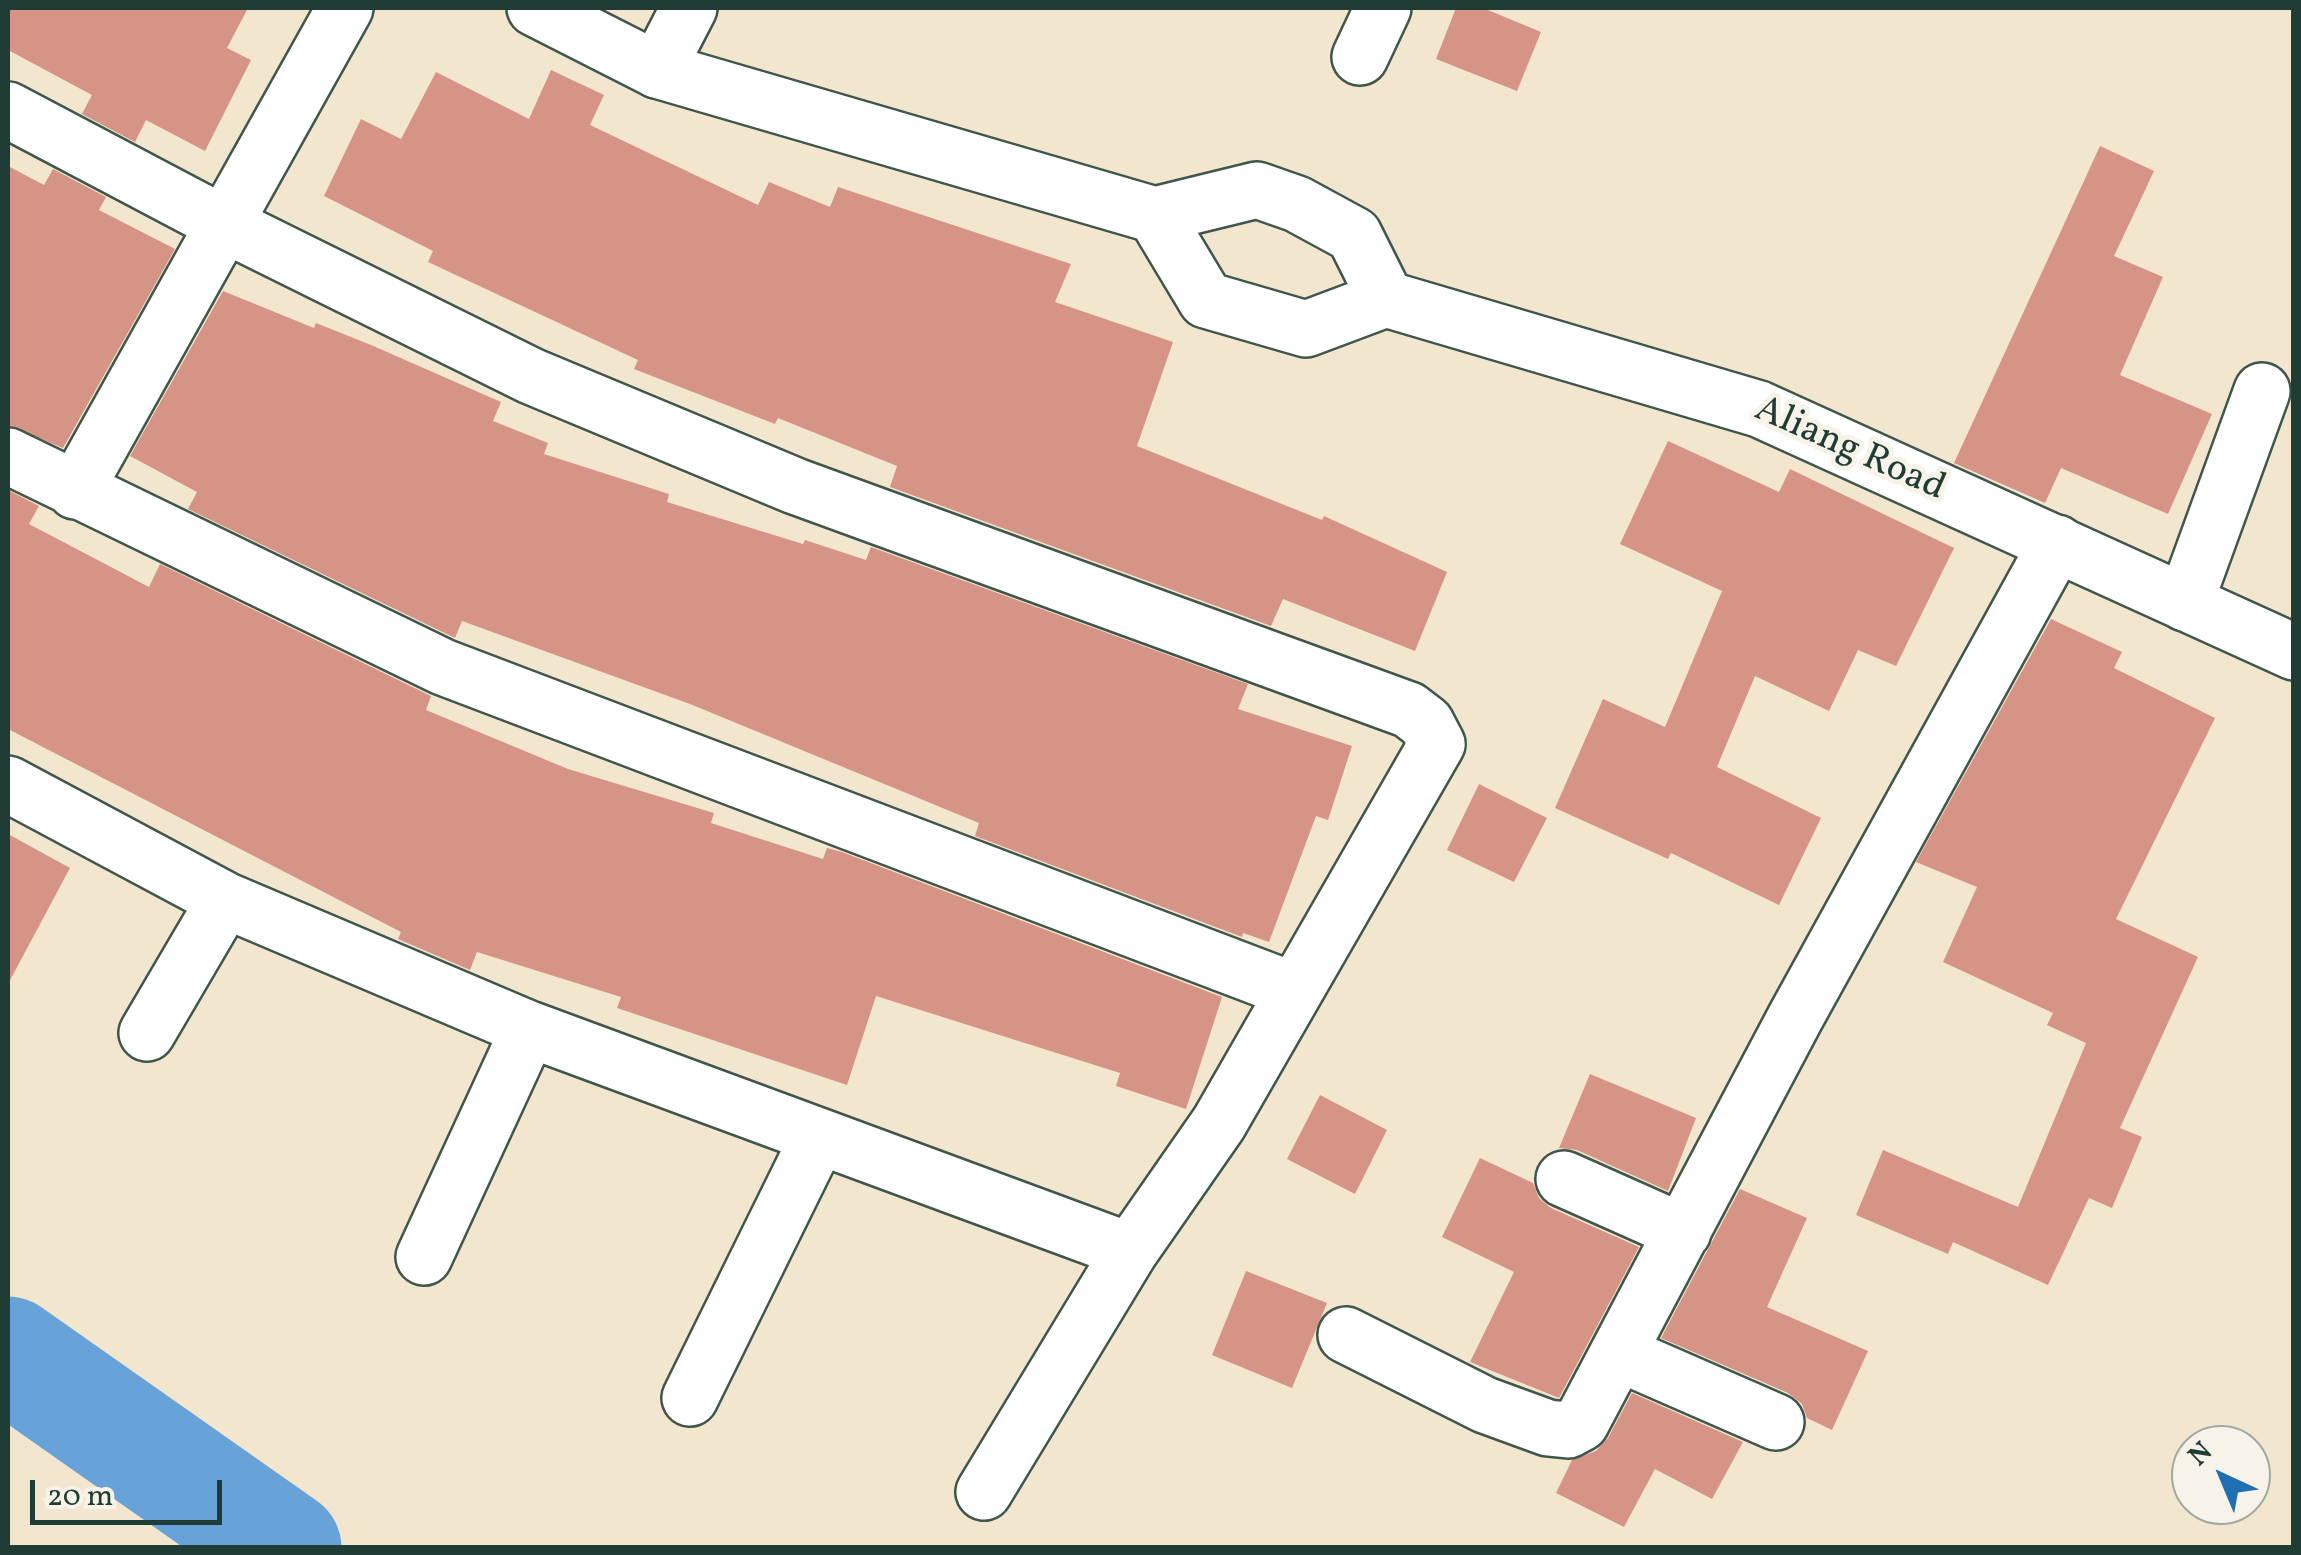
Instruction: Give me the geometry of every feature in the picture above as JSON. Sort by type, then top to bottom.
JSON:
[{"type":"street","points":[[75,491],[345,8]]},
{"type":"street","points":[[535,8],[657,70],[1154,215],[1258,190],[1297,204],[1354,235],[1386,299],[1306,329],[1206,300],[1154,215]]},
{"type":"street","points":[[657,70],[689,8]]},
{"type":"street","points":[[1360,56],[1383,8]]},
{"type":"street","points":[[8,110],[222,223],[531,376],[795,486],[1409,710],[1426,724],[1436,744],[1295,991],[1219,1123],[1130,1251],[984,1492]]},
{"type":"street","name":"Aliang Road","points":[[1386,299],[1759,409],[2294,652]]},
{"type":"street","points":[[2185,603],[2262,391]]},
{"type":"street","points":[[8,456],[443,667],[1295,991]]},
{"type":"street","points":[[1346,1335],[1485,1405],[1548,1428],[1568,1430],[1581,1422],[1794,1018],[2057,544]]},
{"type":"street","points":[[8,784],[225,900],[529,1028],[1130,1251]]},
{"type":"street","points":[[148,1033],[225,900]]},
{"type":"street","points":[[424,1257],[529,1028]]},
{"type":"street","points":[[690,1398],[818,1138]]},
{"type":"street","points":[[1564,1179],[1683,1232]]},
{"type":"street","points":[[1618,1354],[1776,1422]]},
{"type":"building","points":[[8,8],[248,8],[227,48],[251,60],[205,151],[146,120],[135,142],[82,114],[92,95],[8,50]]},
{"type":"building","points":[[1456,8],[1483,8],[1541,32],[1517,91],[1436,59]]},
{"type":"building","points":[[551,70],[604,95],[590,125],[758,205],[769,182],[830,207],[838,187],[1071,264],[1055,302],[1173,342],[1137,446],[1322,520],[1324,516],[1447,572],[1415,651],[1283,599],[1271,626],[890,487],[897,466],[778,418],[775,424],[634,369],[638,360],[428,262],[433,251],[324,196],[361,119],[401,139],[436,72],[529,119]]},
{"type":"building","points":[[2100,146],[2154,171],[2114,256],[2163,277],[2120,375],[2212,414],[2168,514],[2061,468],[2045,503],[1954,463]]},
{"type":"building","points":[[8,166],[44,185],[53,169],[106,197],[99,210],[175,249],[63,448],[8,425]]},
{"type":"building","points":[[223,291],[314,328],[316,323],[501,402],[493,421],[548,443],[544,454],[669,494],[667,502],[803,544],[805,540],[866,560],[871,547],[1248,684],[1238,709],[1352,746],[1328,820],[1316,816],[1269,942],[1243,933],[1242,937],[975,836],[979,823],[690,704],[462,621],[455,638],[188,509],[197,492],[130,456]]},
{"type":"building","points":[[1668,441],[1779,492],[1790,469],[1954,548],[1896,666],[1858,650],[1829,711],[1755,676],[1717,767],[1821,818],[1779,905],[1671,853],[1668,859],[1555,808],[1603,699],[1665,727],[1722,591],[1620,544]]},
{"type":"building","points":[[8,490],[39,506],[29,524],[149,587],[160,564],[431,696],[426,710],[568,769],[714,813],[711,823],[823,859],[827,848],[842,852],[1222,997],[1186,1109],[1116,1086],[1120,1073],[876,996],[847,1085],[617,1008],[621,997],[477,952],[470,970],[398,939],[401,932],[8,729]]},
{"type":"building","points":[[2051,619],[2122,652],[2114,668],[2215,718],[2116,919],[2198,957],[2120,1128],[2142,1137],[2112,1208],[2089,1198],[2048,1285],[1953,1242],[1948,1254],[1856,1215],[1883,1150],[2018,1207],[2086,1043],[2047,1025],[2053,1013],[1943,962],[1977,887],[1916,862]]},
{"type":"building","points":[[1479,784],[1547,818],[1514,882],[1447,850]]},
{"type":"building","points":[[8,834],[70,868],[8,984]]},
{"type":"building","points":[[1590,1074],[1696,1118],[1668,1191],[1577,1150],[1559,1148]]},
{"type":"building","points":[[1320,1095],[1387,1130],[1355,1194],[1287,1159]]},
{"type":"building","points":[[1480,1158],[1533,1183],[1539,1198],[1551,1208],[1639,1247],[1559,1398],[1470,1362],[1514,1272],[1442,1237]]},
{"type":"building","points":[[1740,1189],[1807,1218],[1767,1307],[1868,1351],[1832,1430],[1807,1418],[1802,1404],[1788,1393],[1661,1338]]},
{"type":"building","points":[[1246,1271],[1327,1303],[1292,1388],[1212,1355]]},
{"type":"building","points":[[1632,1393],[1743,1442],[1712,1499],[1655,1469],[1624,1527],[1556,1493],[1572,1460],[1596,1451],[1608,1438]]},
{"type":"waterway","points":[[8,1354],[284,1548]]}]
